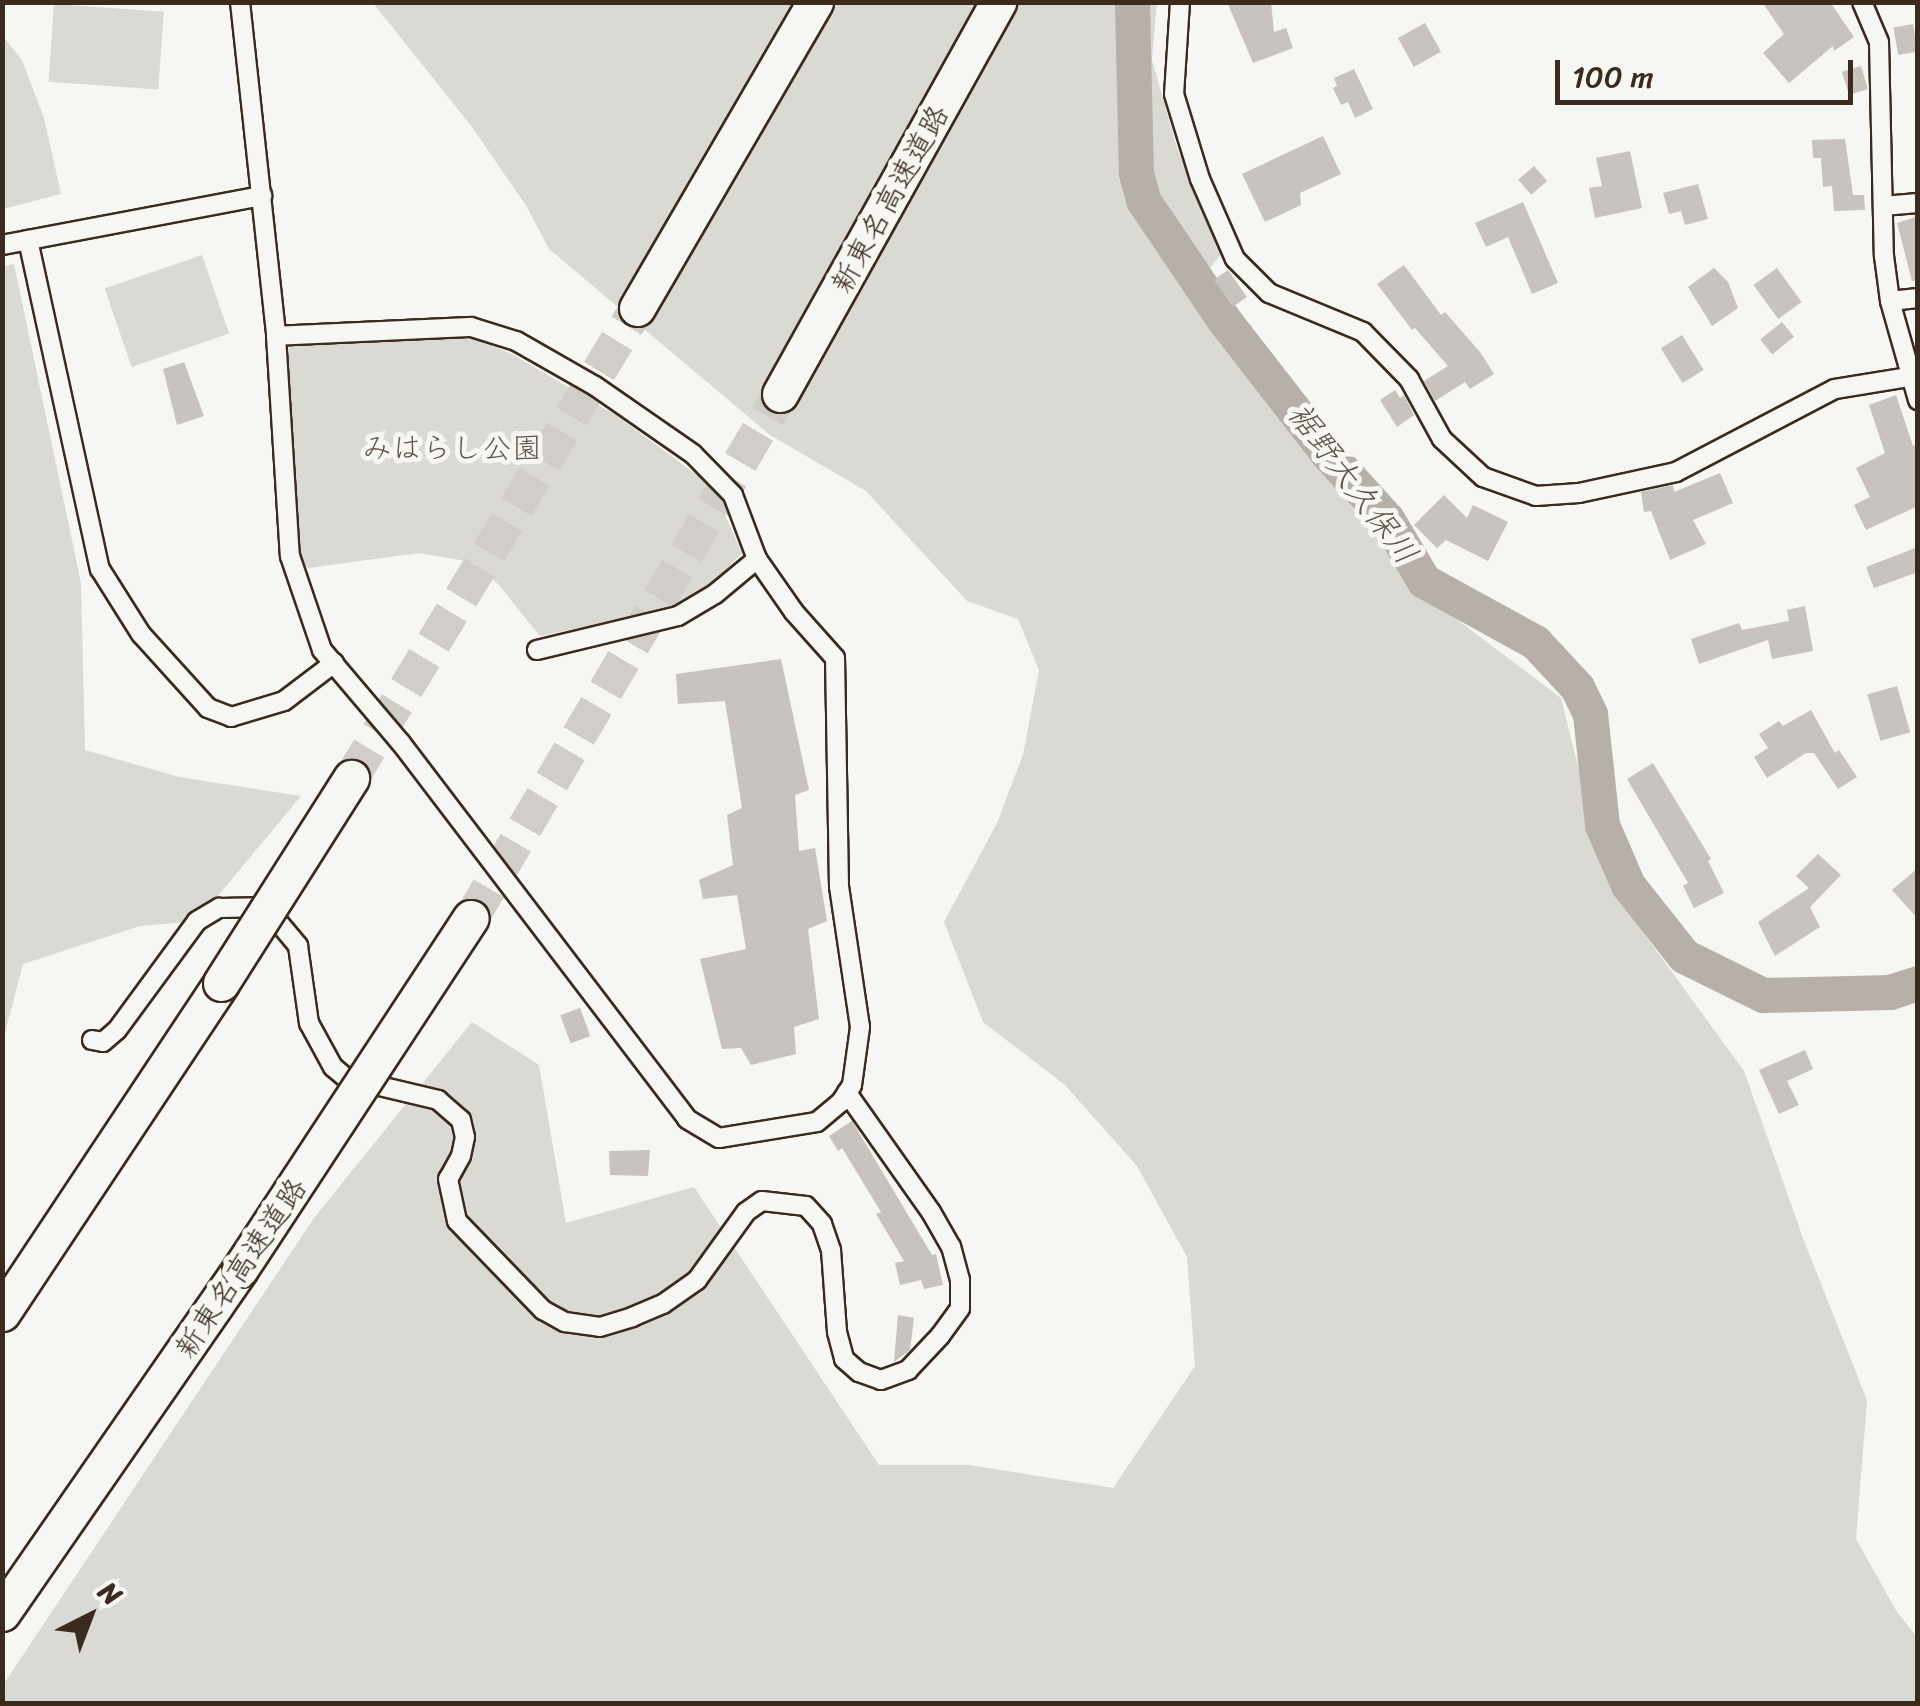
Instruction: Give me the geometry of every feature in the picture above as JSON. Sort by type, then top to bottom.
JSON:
[{"type":"highway","points":[[638,308],[816,2]]},
{"type":"highway","name":"新東名高速道路","points":[[780,394],[998,2]]},
{"type":"highway","points":[[2,1313],[221,983],[351,778]]},
{"type":"highway","name":"新東名高速道路","points":[[2,1613],[240,1270],[472,918]]},
{"type":"street","points":[[240,2],[276,336],[290,556],[307,616],[334,663],[401,743],[688,1119],[719,1138],[817,1122],[848,1093],[860,1027],[839,886],[835,658],[794,612],[757,559],[733,495],[693,454],[595,386],[516,342],[471,326],[276,336]]},
{"type":"street","points":[[1180,2],[1174,94],[1200,178],[1235,259],[1269,293],[1363,332],[1409,379],[1442,439],[1483,477],[1536,496],[1579,493],[1676,472],[1834,389],[1909,377]]},
{"type":"street","points":[[1862,2],[1879,42],[1882,206],[1890,301],[1918,400]]},
{"type":"street","points":[[2,245],[262,196]]},
{"type":"street","points":[[1882,206],[1918,203]]},
{"type":"street","points":[[28,240],[100,569],[140,634],[208,708],[231,716],[284,702],[334,663]]},
{"type":"street","points":[[1890,301],[1918,298]]},
{"type":"street","points":[[537,650],[678,616],[715,594],[757,559]]},
{"type":"street","points":[[92,1040],[102,1042],[117,1030],[197,922],[219,908],[258,908],[274,916],[298,946],[309,1023],[333,1067],[346,1078],[438,1100],[461,1120],[465,1137],[461,1156],[448,1179],[457,1222],[543,1310],[565,1322],[600,1327],[632,1317],[663,1304],[696,1280],[746,1212],[762,1201],[806,1206],[822,1224],[831,1250],[837,1332],[844,1358],[859,1372],[881,1380],[908,1370],[940,1336],[960,1308],[960,1280],[951,1247],[932,1212],[848,1093]]},
{"type":"green space","points":[[373,3],[1157,3],[1152,60],[1177,148],[1221,254],[1195,287],[1294,436],[1423,594],[1561,698],[1599,851],[1634,920],[1744,1071],[1804,1241],[1867,1400],[1856,1539],[1897,1612],[1917,1637],[1917,1703],[3,1704],[3,1685],[314,1218],[472,1022],[539,1065],[566,1223],[694,1187],[879,1465],[970,1465],[1113,1488],[1195,1366],[1187,1257],[1137,1166],[1065,1085],[983,1022],[944,922],[997,823],[1023,755],[1039,670],[1018,619],[967,601],[866,491],[770,435],[549,249],[527,207],[472,127]]},
{"type":"green space","points":[[54,4],[164,12],[158,89],[49,82]]},
{"type":"green space","points":[[2,35],[22,60],[44,118],[61,194],[3,209]]},
{"type":"green space","points":[[202,255],[229,333],[132,367],[105,289]]},
{"type":"green space","points":[[14,264],[81,583],[85,750],[179,777],[301,796],[197,921],[140,926],[23,964],[3,1040],[2,267]]},
{"type":"green space","name":"みはらし公園","points":[[475,338],[512,354],[617,416],[712,486],[742,553],[700,596],[672,609],[540,636],[498,584],[471,562],[419,553],[308,568],[295,553],[284,355],[295,341]]},
{"type":"building","points":[[1227,2],[1271,2],[1274,32],[1286,28],[1293,48],[1253,63]]},
{"type":"building","points":[[1762,2],[1830,2],[1854,37],[1834,51],[1833,46],[1789,83],[1763,53],[1784,34]]},
{"type":"building","points":[[1425,23],[1441,52],[1414,67],[1398,38]]},
{"type":"building","points":[[1913,24],[1918,52],[1898,55],[1893,27]]},
{"type":"building","points":[[1861,66],[1868,89],[1849,95],[1842,72]]},
{"type":"building","points":[[1354,69],[1373,109],[1355,118],[1348,102],[1341,105],[1333,88],[1337,86],[1334,78]]},
{"type":"building","points":[[1323,136],[1341,174],[1300,193],[1301,205],[1265,222],[1242,174]]},
{"type":"building","points":[[1845,139],[1853,195],[1864,195],[1865,210],[1834,211],[1832,186],[1823,187],[1821,158],[1813,158],[1812,140]]},
{"type":"building","points":[[1630,151],[1642,208],[1595,218],[1589,188],[1602,186],[1596,158]]},
{"type":"building","points":[[1534,166],[1547,181],[1531,195],[1518,180]]},
{"type":"building","points":[[1698,184],[1708,219],[1685,225],[1681,211],[1669,214],[1663,193]]},
{"type":"building","points":[[1523,202],[1558,283],[1532,294],[1508,237],[1486,247],[1475,223]]},
{"type":"building","points":[[1918,216],[1918,280],[1912,281],[1897,223]]},
{"type":"building","points":[[1404,265],[1441,315],[1445,312],[1494,374],[1470,389],[1465,382],[1435,401],[1424,381],[1448,366],[1415,328],[1412,330],[1377,284]]},
{"type":"building","points":[[1714,268],[1728,282],[1738,308],[1712,326],[1688,287]]},
{"type":"building","points":[[1777,268],[1802,302],[1778,319],[1754,285]]},
{"type":"building","points":[[1228,270],[1247,297],[1233,307],[1214,280]]},
{"type":"building","points":[[1782,322],[1794,337],[1772,354],[1760,340]]},
{"type":"building","points":[[1682,335],[1704,370],[1683,383],[1661,348]]},
{"type":"building","points":[[184,362],[204,416],[177,425],[163,369]]},
{"type":"building","points":[[1395,390],[1400,398],[1404,395],[1414,415],[1397,427],[1380,400]]},
{"type":"building","points":[[1896,395],[1913,446],[1918,444],[1918,506],[1866,530],[1854,505],[1870,497],[1856,468],[1885,453],[1869,405]]},
{"type":"building","points":[[1720,473],[1733,503],[1693,520],[1706,544],[1670,560],[1651,511],[1644,512],[1641,492],[1673,485],[1674,492]]},
{"type":"building","points":[[1444,495],[1467,518],[1473,505],[1508,522],[1488,561],[1446,540],[1437,548],[1414,525]]},
{"type":"building","points":[[1918,547],[1918,572],[1874,588],[1866,567]]},
{"type":"building","points":[[1805,606],[1813,651],[1772,659],[1768,640],[1699,664],[1691,639],[1739,623],[1742,630],[1789,621],[1787,610]]},
{"type":"building","points":[[781,659],[809,790],[795,795],[799,851],[815,848],[827,921],[808,929],[819,1019],[794,1027],[796,1054],[751,1065],[741,1048],[722,1049],[700,959],[746,949],[737,895],[703,899],[699,880],[733,865],[727,815],[742,808],[725,701],[678,704],[676,674]]},
{"type":"building","points":[[1897,686],[1910,732],[1880,741],[1867,695]]},
{"type":"building","points":[[1811,710],[1835,753],[1839,750],[1857,777],[1838,789],[1814,753],[1806,753],[1767,778],[1754,757],[1768,748],[1759,734],[1779,721],[1783,726]]},
{"type":"building","points":[[1653,763],[1711,859],[1708,861],[1724,893],[1694,908],[1683,886],[1688,883],[1627,779]]},
{"type":"building","points":[[1818,854],[1841,875],[1810,907],[1820,927],[1775,956],[1758,922],[1809,888],[1796,876]]},
{"type":"building","points":[[1918,868],[1918,919],[1892,890]]},
{"type":"building","points":[[580,1008],[590,1036],[571,1043],[560,1015]]},
{"type":"building","points":[[1805,1050],[1813,1069],[1787,1081],[1799,1105],[1779,1114],[1759,1070]]},
{"type":"building","points":[[852,1121],[932,1255],[936,1254],[943,1285],[924,1289],[921,1280],[900,1285],[895,1263],[904,1261],[876,1214],[881,1212],[842,1148],[838,1151],[829,1136]]},
{"type":"building","points":[[650,1150],[648,1176],[610,1175],[609,1151]]},
{"type":"building","points":[[898,1315],[914,1318],[910,1350],[894,1362]]},
{"type":"waterway","name":"裾野大久保川","points":[[1132,2],[1136,173],[1143,200],[1224,320],[1328,454],[1387,519],[1424,581],[1535,642],[1577,687],[1590,714],[1602,825],[1628,885],[1684,956],[1763,995],[1890,992],[1918,983]]},
{"type":"tunnel","points":[[351,778],[637,308]]},
{"type":"tunnel","points":[[471,918],[780,394]]}]
